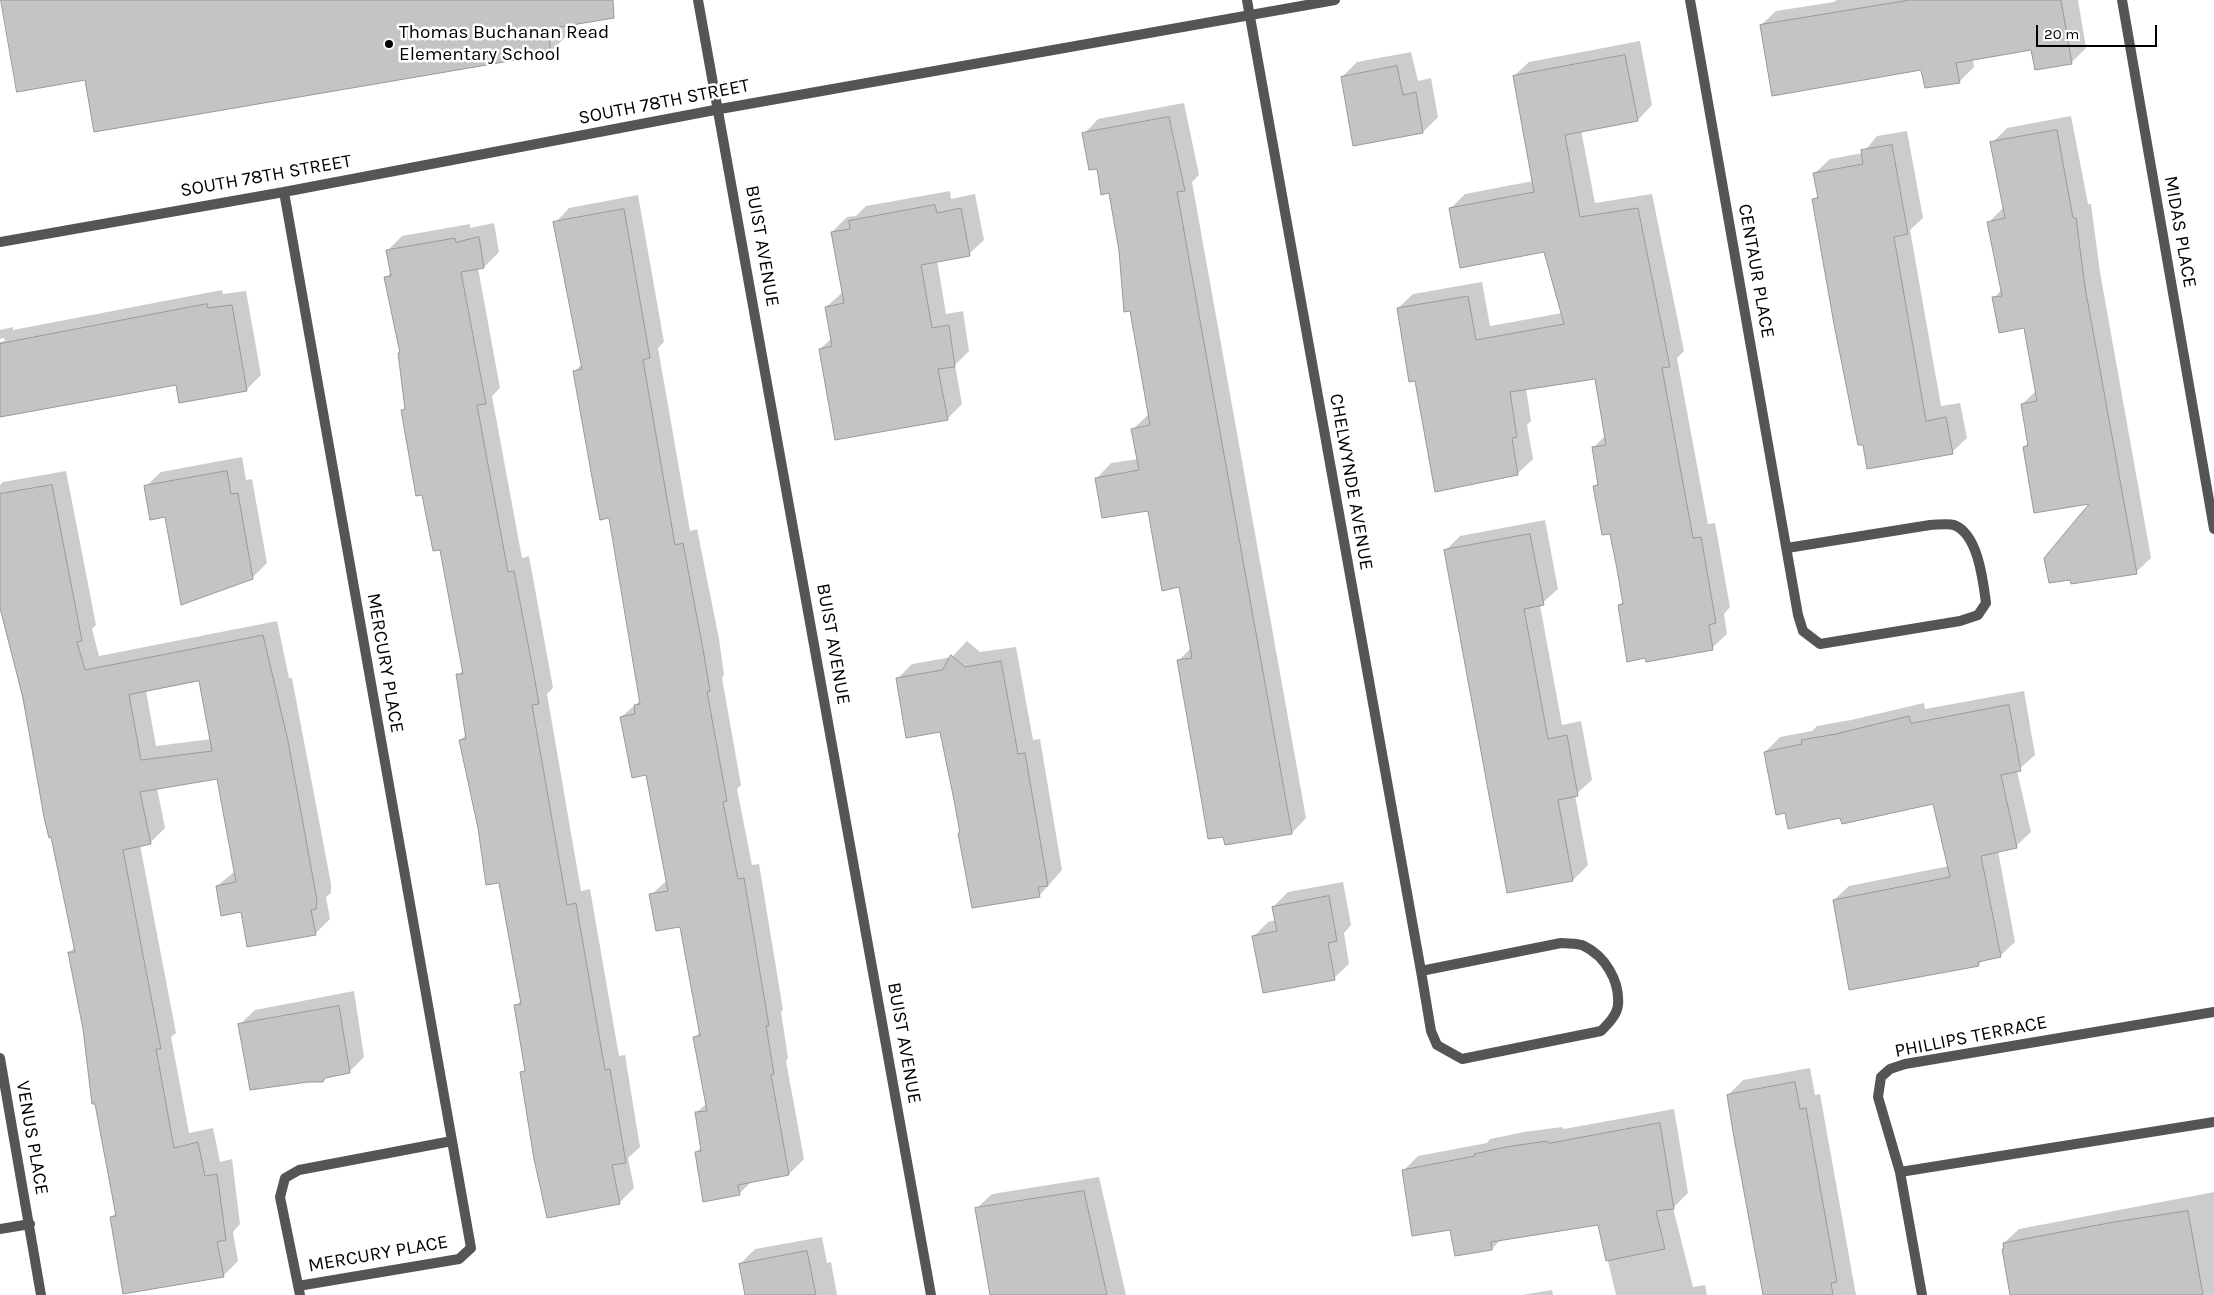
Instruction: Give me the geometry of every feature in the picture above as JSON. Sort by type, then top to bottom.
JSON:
[{"type":"street","name":"BUIST AVENUE","points":[[698,0],[720,109],[931,1295]]},
{"type":"street","name":"CHELWYNDE AVENUE","points":[[1247,0],[1431,1031],[1437,1044],[1462,1059],[1601,1031],[1612,1020],[1618,1005],[1613,976],[1600,957],[1582,945],[1561,943],[1421,971]]},
{"type":"street","name":"SOUTH 78TH STREET","points":[[0,242],[284,192],[720,109],[1335,0]]},
{"type":"street","name":"CENTAUR PLACE","points":[[1690,0],[1798,615],[1804,632],[1820,644],[1960,621],[1978,615],[1986,603],[1983,582],[1972,539],[1954,525],[1930,525],[1787,548]]},
{"type":"street","name":"MIDAS PLACE","points":[[2122,0],[2209,469],[2214,529]]},
{"type":"street","name":"MERCURY PLACE","points":[[284,192],[471,1248],[459,1259],[299,1290],[280,1197],[285,1178],[307,1168],[452,1141]]},
{"type":"street","name":"PHILLIPS TERRACE","points":[[1922,1295],[1900,1172],[1878,1097],[1881,1077],[1890,1069],[1905,1064],[2214,1012]]},
{"type":"street","name":"VENUS PLACE","points":[[0,1058],[41,1295]]},
{"type":"street","points":[[1900,1172],[2214,1122]]},
{"type":"street","name":"VENUS PLACE","points":[[0,1229],[30,1224]]},
{"type":"building","points":[[1,0],[613,0],[614,18],[548,29],[551,54],[94,132],[85,80],[17,92]]},
{"type":"building","points":[[1910,0],[2061,0],[2072,64],[2035,70],[2031,50],[1956,63],[1960,83],[1925,88],[1921,70],[1772,96],[1760,25]]},
{"type":"building","points":[[1625,55],[1638,121],[1565,135],[1580,217],[1638,208],[1670,367],[1662,368],[1693,538],[1701,537],[1716,623],[1709,625],[1713,650],[1646,662],[1645,658],[1627,662],[1618,605],[1623,604],[1617,569],[1610,534],[1602,535],[1593,486],[1598,485],[1592,447],[1606,445],[1595,379],[1510,392],[1517,437],[1512,438],[1518,475],[1435,492],[1415,381],[1409,382],[1397,308],[1468,296],[1476,340],[1564,324],[1544,252],[1460,268],[1449,208],[1534,192],[1513,76]]},
{"type":"building","points":[[1397,66],[1403,95],[1416,92],[1423,133],[1353,146],[1341,77]]},
{"type":"building","points":[[1169,117],[1185,191],[1177,192],[1292,834],[1225,845],[1223,837],[1208,839],[1177,660],[1192,658],[1179,587],[1162,591],[1148,511],[1102,518],[1095,478],[1139,470],[1131,429],[1150,425],[1130,311],[1124,312],[1119,251],[1109,193],[1101,195],[1097,169],[1089,170],[1082,133]]},
{"type":"building","points":[[2057,130],[2073,218],[2076,218],[2085,287],[2137,574],[2071,584],[2070,580],[2049,583],[2044,558],[2089,504],[2034,513],[2023,447],[2028,446],[2021,404],[2037,401],[2024,328],[1999,333],[1992,297],[2002,296],[1987,222],[2005,218],[1990,142]]},
{"type":"building","points":[[1892,145],[1908,234],[1894,237],[1926,421],[1946,417],[1953,454],[1867,469],[1863,445],[1858,445],[1834,324],[1812,199],[1818,198],[1813,173],[1863,164],[1861,150]]},
{"type":"building","points":[[935,205],[937,213],[961,208],[970,256],[921,265],[932,328],[949,325],[955,367],[938,369],[948,420],[835,440],[819,349],[832,346],[825,307],[844,303],[831,232],[850,229],[849,221]]},
{"type":"building","points":[[624,209],[650,358],[643,360],[675,545],[683,543],[704,655],[710,691],[707,692],[727,801],[723,802],[738,879],[744,878],[769,1026],[766,1026],[774,1074],[771,1075],[789,1175],[738,1185],[740,1195],[703,1202],[695,1152],[701,1151],[695,1112],[707,1111],[693,1037],[700,1036],[680,927],[656,931],[649,894],[668,891],[646,775],[632,778],[620,717],[635,714],[634,705],[640,704],[609,518],[600,520],[593,483],[573,371],[582,369],[553,222]]},
{"type":"building","points":[[479,237],[484,268],[461,272],[486,404],[477,405],[508,572],[514,571],[533,670],[539,704],[532,705],[567,905],[576,903],[605,1070],[610,1069],[626,1163],[612,1165],[620,1204],[547,1218],[534,1159],[520,1072],[525,1071],[514,1005],[521,1004],[499,883],[486,885],[478,828],[459,740],[466,739],[456,674],[463,674],[440,550],[433,551],[422,495],[416,496],[401,410],[405,409],[398,353],[400,353],[384,277],[391,276],[386,250],[455,238],[456,242]]},
{"type":"building","points":[[207,304],[208,308],[232,305],[247,391],[179,403],[176,385],[0,417],[0,344]]},
{"type":"building","points":[[227,471],[231,494],[238,493],[253,579],[181,605],[165,517],[150,520],[144,486]]},
{"type":"building","points":[[52,485],[82,641],[77,642],[85,670],[263,635],[288,741],[317,900],[316,909],[311,910],[316,935],[247,947],[241,912],[221,916],[216,886],[236,882],[217,779],[140,792],[151,844],[123,850],[161,1049],[156,1049],[174,1148],[198,1142],[205,1176],[217,1174],[226,1240],[217,1242],[224,1277],[123,1294],[110,1217],[116,1216],[95,1104],[92,1104],[83,1029],[68,952],[75,952],[51,837],[49,838],[44,817],[23,698],[0,608],[0,494]],"holes":[[[199,681],[212,751],[141,760],[129,695]]]},
{"type":"building","points":[[1530,534],[1544,605],[1524,609],[1548,739],[1567,735],[1578,796],[1558,800],[1573,881],[1507,893],[1444,550]]},
{"type":"building","points":[[951,655],[965,667],[1001,661],[1018,754],[1025,753],[1048,886],[1038,887],[1040,897],[972,908],[954,800],[940,732],[906,738],[896,678],[942,670]]},
{"type":"building","points":[[2009,705],[2021,771],[2001,775],[2017,848],[1981,856],[2001,957],[1978,962],[1979,966],[1849,990],[1833,900],[1950,877],[1933,804],[1842,824],[1840,818],[1788,829],[1785,813],[1776,815],[1764,752],[1802,744],[1801,740],[1836,734],[1909,716],[1911,723]]},
{"type":"building","points":[[1329,896],[1337,941],[1328,943],[1335,980],[1263,993],[1252,936],[1277,931],[1272,907]]},
{"type":"building","points":[[339,1006],[350,1073],[325,1078],[323,1082],[308,1082],[250,1090],[238,1024]]},
{"type":"building","points":[[1795,1082],[1800,1109],[1806,1108],[1837,1282],[1831,1283],[1833,1295],[1763,1295],[1733,1132],[1727,1095]]},
{"type":"building","points":[[1660,1123],[1674,1209],[1656,1211],[1665,1249],[1606,1261],[1598,1225],[1491,1242],[1492,1250],[1455,1256],[1450,1230],[1412,1236],[1402,1170],[1475,1156],[1474,1154],[1506,1147],[1547,1141],[1549,1143]]},
{"type":"building","points":[[1084,1191],[1107,1295],[990,1295],[975,1208]]},
{"type":"building","points":[[2188,1211],[2203,1295],[2010,1295],[2002,1249],[2004,1249],[2003,1243],[2114,1222]]},
{"type":"building","points":[[807,1251],[816,1295],[745,1295],[739,1264]]},
{"type":"place","name":"Thomas Buchanan Read Elementary School","points":[[389,44]]}]
